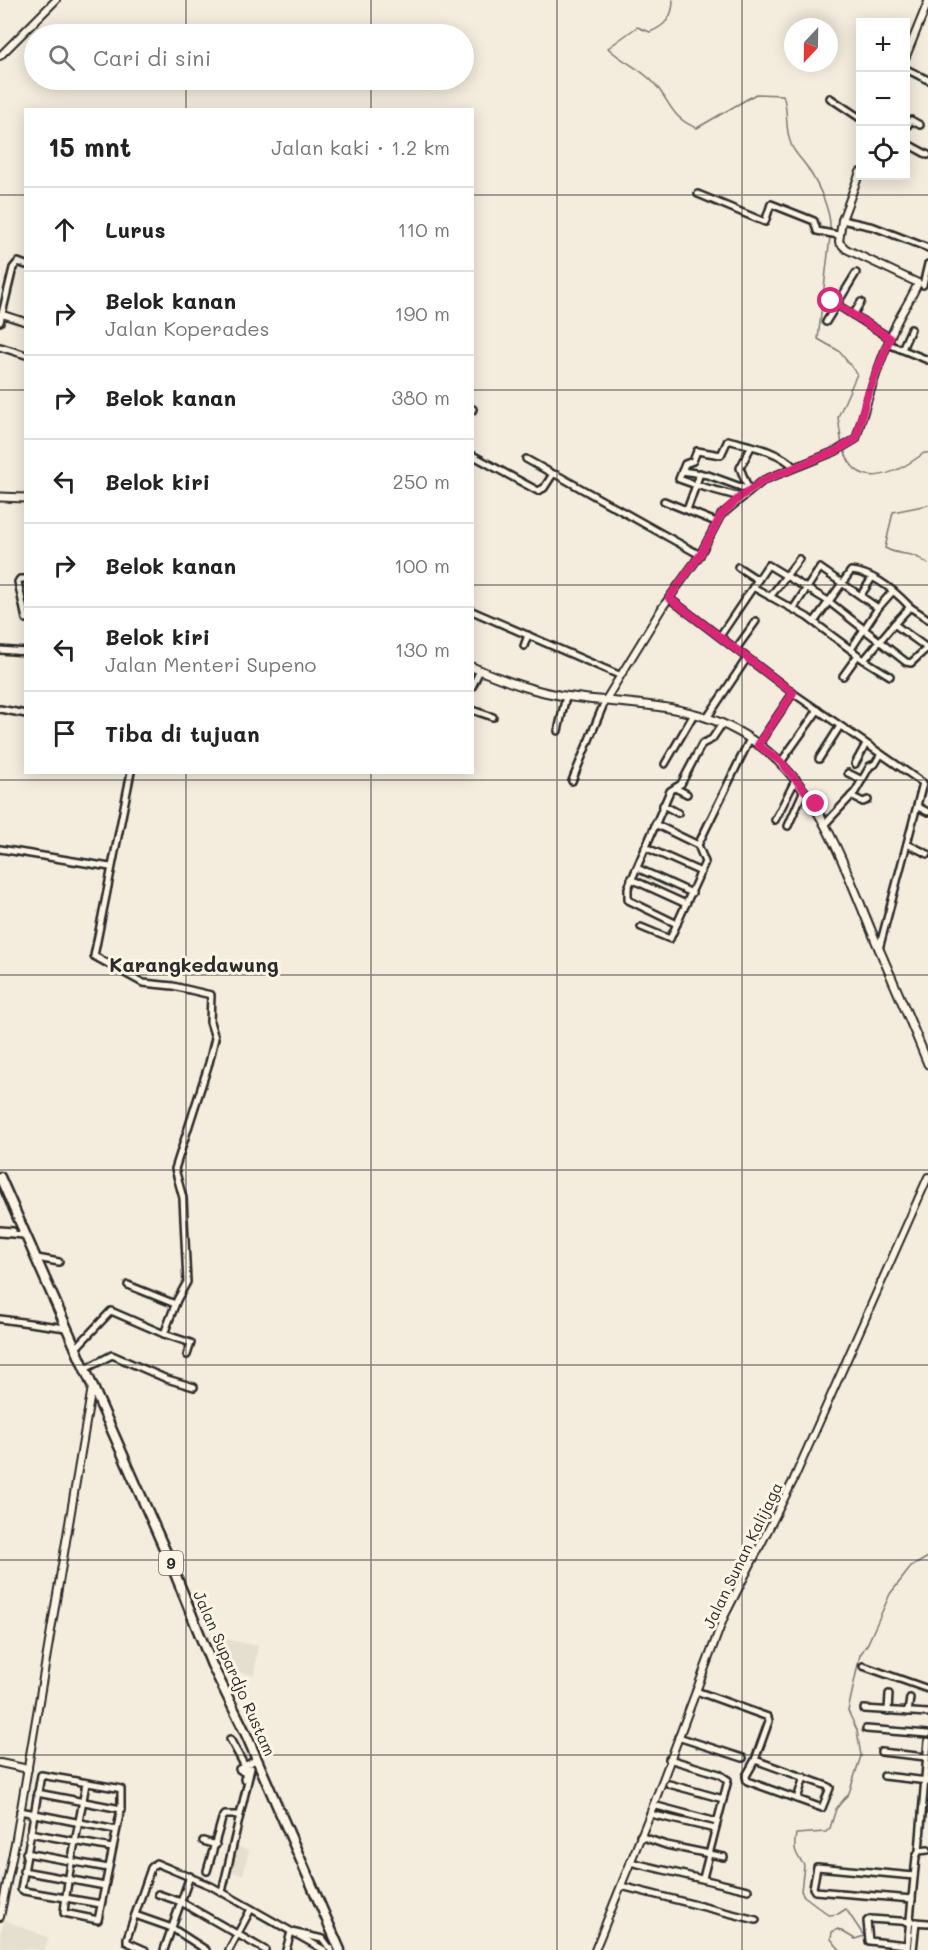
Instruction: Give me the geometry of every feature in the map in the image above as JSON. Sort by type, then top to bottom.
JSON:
[{"type":"highway","name":"Jalan Supardjo Rustam","points":[[0,1177],[172,1566],[212,1665],[252,1748],[252,1765],[340,1950]]},
{"type":"main road","points":[[0,497],[24,498]]},
{"type":"main road","points":[[474,668],[516,685],[566,696],[694,714],[722,724],[750,739],[781,762],[805,788],[825,824],[928,1064]]},
{"type":"street","points":[[32,24],[56,0]]},
{"type":"street","points":[[910,48],[928,2]]},
{"type":"street","points":[[0,56],[24,32]]},
{"type":"street","points":[[910,71],[928,80]]},
{"type":"street","points":[[830,98],[856,115]]},
{"type":"street","points":[[907,126],[911,120],[920,125]]},
{"type":"street","points":[[910,145],[928,155]]},
{"type":"street","points":[[832,234],[842,220],[858,180]]},
{"type":"street","points":[[698,194],[765,222],[771,204],[808,218],[814,221],[817,231],[832,234],[846,249],[923,285]]},
{"type":"street","points":[[842,220],[874,227],[928,248]]},
{"type":"street","points":[[0,322],[13,268],[18,262],[24,265]]},
{"type":"street","points":[[572,781],[605,701],[619,675],[700,555],[716,522],[748,490],[794,467],[836,451],[856,439],[866,399],[889,341],[923,285],[928,264]]},
{"type":"street","points":[[826,322],[834,303],[856,273]]},
{"type":"street","points":[[853,315],[861,302]]},
{"type":"street","points":[[834,303],[902,349],[928,360]]},
{"type":"street","points":[[2,314],[24,321]]},
{"type":"street","points":[[902,349],[911,329]]},
{"type":"street","points":[[0,347],[24,354]]},
{"type":"street","points":[[740,497],[679,479],[686,462],[693,461],[697,451],[721,455],[728,440],[777,455],[794,467]]},
{"type":"street","points":[[748,490],[740,468],[751,447]]},
{"type":"street","points":[[474,456],[538,491],[544,488],[553,474]]},
{"type":"street","points":[[526,459],[700,555]]},
{"type":"street","points":[[682,471],[700,473],[748,490]]},
{"type":"street","points":[[687,510],[700,473]]},
{"type":"street","points":[[664,501],[716,522]]},
{"type":"street","points":[[720,636],[772,558]]},
{"type":"street","points":[[770,597],[799,559]]},
{"type":"street","points":[[768,565],[828,601],[908,663],[927,648],[894,624]]},
{"type":"street","points":[[738,567],[758,580]]},
{"type":"street","points":[[793,609],[818,569],[842,581],[878,608]]},
{"type":"street","points":[[814,622],[851,570],[872,578],[928,619]]},
{"type":"street","points":[[861,594],[872,578]]},
{"type":"street","points":[[23,600],[18,582],[19,579],[24,579]]},
{"type":"street","points":[[753,587],[814,622],[864,660],[890,676]]},
{"type":"street","points":[[851,649],[892,591]]},
{"type":"street","points":[[669,598],[793,693],[923,783],[879,949]]},
{"type":"street","points":[[864,660],[910,607]]},
{"type":"street","points":[[474,612],[619,675]]},
{"type":"street","points":[[736,649],[756,621]]},
{"type":"street","points":[[524,646],[528,635]]},
{"type":"street","points":[[0,650],[24,652]]},
{"type":"street","points":[[843,676],[858,655]]},
{"type":"street","points":[[707,718],[747,658]]},
{"type":"street","points":[[474,683],[480,670]]},
{"type":"street","points":[[758,745],[793,693]]},
{"type":"street","points":[[558,731],[566,696]]},
{"type":"street","points":[[0,709],[24,714]]},
{"type":"street","points":[[781,762],[818,710]]},
{"type":"street","points":[[474,711],[493,717]]},
{"type":"street","points":[[665,764],[694,714]]},
{"type":"street","points":[[677,924],[628,900],[631,879],[663,805],[674,787],[681,784],[702,744],[712,739],[722,724]]},
{"type":"street","points":[[819,759],[840,726]]},
{"type":"street","points":[[698,845],[750,739]]},
{"type":"street","points":[[855,764],[866,744]]},
{"type":"street","points":[[825,824],[851,796],[870,766],[876,764],[881,754]]},
{"type":"street","points":[[848,773],[862,780]]},
{"type":"street","points":[[131,774],[93,950],[94,957],[143,983],[184,988],[213,997],[210,1022],[215,1038],[175,1169],[183,1198],[187,1282],[175,1304],[164,1334]]},
{"type":"street","points":[[775,820],[796,779]]},
{"type":"street","points":[[674,787],[687,794]]},
{"type":"street","points":[[788,826],[805,788]]},
{"type":"street","points":[[851,796],[863,802],[868,800]]},
{"type":"street","points":[[663,805],[678,813]]},
{"type":"street","points":[[918,807],[928,812]]},
{"type":"street","points":[[641,927],[669,940],[705,862],[698,845],[655,824]]},
{"type":"street","points":[[907,844],[928,854]]},
{"type":"street","points":[[645,847],[701,872]]},
{"type":"street","points":[[0,849],[110,867]]},
{"type":"street","points":[[636,868],[692,893]]},
{"type":"street","points":[[631,879],[687,904]]},
{"type":"street","name":"Jalan Sunan Kalijaga","points":[[595,1950],[650,1814],[724,1617],[793,1481],[928,1177]]},
{"type":"street","points":[[0,1232],[24,1233]]},
{"type":"street","points":[[34,1258],[59,1262]]},
{"type":"street","points":[[128,1285],[175,1304]]},
{"type":"street","points":[[75,1349],[109,1311],[191,1343],[187,1354]]},
{"type":"street","points":[[0,1318],[66,1328]]},
{"type":"street","points":[[141,1334],[144,1326]]},
{"type":"street","points":[[85,1369],[112,1355],[167,1379],[194,1387]]},
{"type":"street","points":[[0,1917],[28,1769],[92,1387]]},
{"type":"street","points":[[863,1666],[928,1689]]},
{"type":"street","points":[[696,1691],[768,1718],[769,1721],[755,1760],[746,1776],[747,1781],[822,1808],[830,1791],[827,1786],[755,1760]]},
{"type":"street","points":[[888,1711],[889,1694]]},
{"type":"street","points":[[908,1712],[910,1698]]},
{"type":"street","points":[[864,1709],[928,1713]]},
{"type":"street","points":[[866,1729],[928,1734]]},
{"type":"street","points":[[678,1737],[743,1758]]},
{"type":"street","points":[[230,1739],[239,1755],[252,1765]]},
{"type":"street","points":[[913,1950],[912,1899],[919,1851],[928,1740]]},
{"type":"street","points":[[239,1755],[252,1748]]},
{"type":"street","points":[[881,1752],[926,1757]]},
{"type":"street","points":[[669,1760],[726,1777],[723,1799],[703,1878]]},
{"type":"street","points":[[0,1763],[28,1769]]},
{"type":"street","points":[[244,1779],[252,1765]]},
{"type":"street","points":[[222,1892],[238,1815],[252,1765]]},
{"type":"street","points":[[86,1783],[72,1861],[66,1898],[64,1914],[96,1921],[101,1904],[121,1809],[121,1789],[43,1774],[33,1813],[21,1887],[24,1891],[66,1898],[101,1904]]},
{"type":"street","points":[[884,1776],[926,1781]]},
{"type":"street","points":[[796,1799],[804,1777]]},
{"type":"street","points":[[669,1784],[723,1799]]},
{"type":"street","points":[[37,1793],[121,1809]]},
{"type":"street","points":[[653,1805],[717,1822]]},
{"type":"street","points":[[20,1811],[116,1830]]},
{"type":"street","points":[[677,1820],[678,1812]]},
{"type":"street","points":[[650,1814],[715,1829]]},
{"type":"street","points":[[207,1871],[222,1819],[225,1815],[238,1815]]},
{"type":"street","points":[[695,1824],[697,1817]]},
{"type":"street","points":[[30,1833],[112,1848]]},
{"type":"street","points":[[640,1836],[724,1857]]},
{"type":"street","points":[[203,1841],[216,1845]]},
{"type":"street","points":[[919,1851],[928,1850]]},
{"type":"street","points":[[26,1853],[108,1868]]},
{"type":"street","points":[[630,1862],[748,1890]]},
{"type":"street","points":[[145,1950],[127,1942],[154,1864],[190,1876],[222,1892],[322,1949],[326,1941]]},
{"type":"street","points":[[912,1899],[815,1891],[813,1888],[817,1867],[914,1876]]},
{"type":"street","points":[[23,1871],[105,1886]]},
{"type":"street","points":[[164,1950],[190,1876]]},
{"type":"street","points":[[621,1886],[756,1920]]},
{"type":"street","points":[[158,1894],[181,1902],[265,1950]]},
{"type":"street","points":[[229,1950],[251,1909]]},
{"type":"street","points":[[135,1916],[172,1928],[206,1950]]},
{"type":"street","points":[[913,1922],[907,1947],[869,1941],[866,1923],[870,1919],[928,1923]]},
{"type":"street","points":[[291,1932],[326,1941],[331,1950]]},
{"type":"street","points":[[286,1950],[291,1932]]},
{"type":"shaded area","points":[[207,1635],[258,1646],[254,1675],[222,1669]]},
{"type":"shaded area","points":[[235,1846],[249,1850],[243,1875],[230,1872]]},
{"type":"shaded area","points":[[5,1920],[49,1938],[44,1950],[0,1948],[0,1934]]},
{"type":"waterway","points":[[673,0],[670,16],[660,27],[650,32],[637,27],[608,48],[648,77],[676,114],[697,128],[756,94],[783,95],[791,144],[820,190],[829,215],[830,232]]},
{"type":"waterway","points":[[830,237],[818,339],[839,351],[857,374],[838,417],[842,446]]},
{"type":"waterway","points":[[844,450],[850,464],[859,472],[869,475],[891,472],[924,453],[928,453]]},
{"type":"waterway","points":[[928,505],[893,512],[885,548],[911,555],[928,564]]},
{"type":"waterway","points":[[840,1950],[831,1939],[832,1932],[838,1929],[855,1939],[864,1936],[846,1909],[838,1914],[829,1915],[804,1896],[801,1891],[804,1865],[796,1851],[796,1834],[826,1832],[830,1828],[836,1809],[849,1793],[861,1756],[857,1730],[848,1711],[860,1655],[868,1643],[890,1594],[911,1567],[928,1557]]},
{"type":"district","name":"Karangkedawung","points":[[194,964]]},
{"type":"route","points":[[816,804],[781,762],[758,745],[773,726],[793,693],[669,598],[700,555],[721,515],[748,490],[764,480],[836,451],[856,439],[866,399],[890,338],[831,301]]}]
